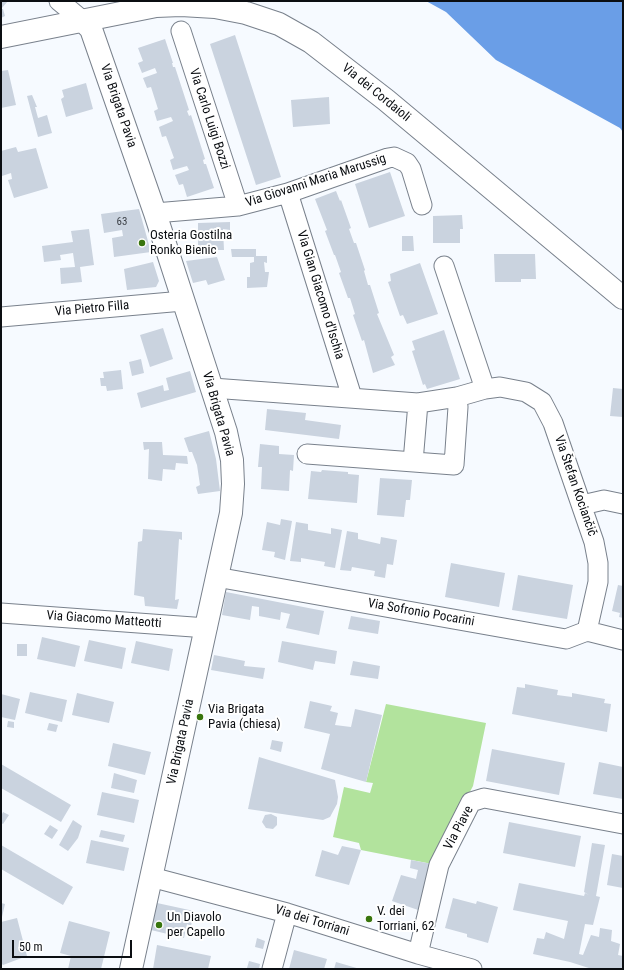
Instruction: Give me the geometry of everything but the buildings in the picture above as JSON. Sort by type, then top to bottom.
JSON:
[{"type":"street","name":"Via Brigata Pavia","points":[[59,1],[91,29],[155,213],[226,432],[232,460],[233,484],[231,512],[216,577],[207,628],[131,969]]},
{"type":"street","name":"Via dei Cordaioli","points":[[1,37],[156,6],[181,5],[215,7],[246,13],[279,24],[311,42],[386,100],[623,298]]},
{"type":"street","name":"Via Carlo Luigi Bozzi","points":[[181,31],[238,206]]},
{"type":"street","name":"Via Giovanni Maria Marussig","points":[[155,213],[238,206],[288,193],[394,157],[407,164],[411,169],[422,205]]},
{"type":"street","name":"Via Gian Giacomo d'Ischia","points":[[288,193],[352,397]]},
{"type":"street","points":[[444,266],[485,389]]},
{"type":"street","name":"Via Pietro Filla","points":[[1,317],[183,301]]},
{"type":"street","name":"Via Štefan Kociančič","points":[[212,388],[418,403],[457,397],[485,389],[500,387],[526,392],[542,402],[553,423],[594,542],[598,563],[598,582],[587,631]]},
{"type":"street","points":[[307,454],[454,464],[458,407],[457,397]]},
{"type":"street","points":[[413,462],[418,403]]},
{"type":"street","points":[[582,505],[604,500],[623,504]]},
{"type":"street","name":"Via Sofronio Pocarini","points":[[216,577],[566,639],[587,631]]},
{"type":"street","name":"Via Giacomo Matteotti","points":[[1,613],[207,628]]},
{"type":"street","points":[[587,631],[623,640]]},
{"type":"street","name":"Via Piave","points":[[418,954],[439,865],[471,802],[484,798],[623,824]]},
{"type":"street","name":"Via dei Torriani","points":[[151,877],[287,913],[418,954],[472,969]]},
{"type":"street","points":[[272,969],[287,913]]},
{"type":"green space","points":[[386,704],[486,723],[473,786],[432,864],[361,850],[359,843],[333,837],[344,787],[370,793],[373,783],[366,782]]},
{"type":"water","points":[[426,1],[623,1],[623,132],[620,128],[496,60],[446,12]]},
{"type":"place","name":"Osteria Gostilna Ronko Bienic","points":[[142,243]]},
{"type":"place","name":"Via Brigata Pavia (chiesa)","points":[[200,717]]},
{"type":"place","name":"V. dei Torriani, 62","points":[[369,919]]},
{"type":"place","name":"Un Diavolo per Capello","points":[[159,925]]}]
